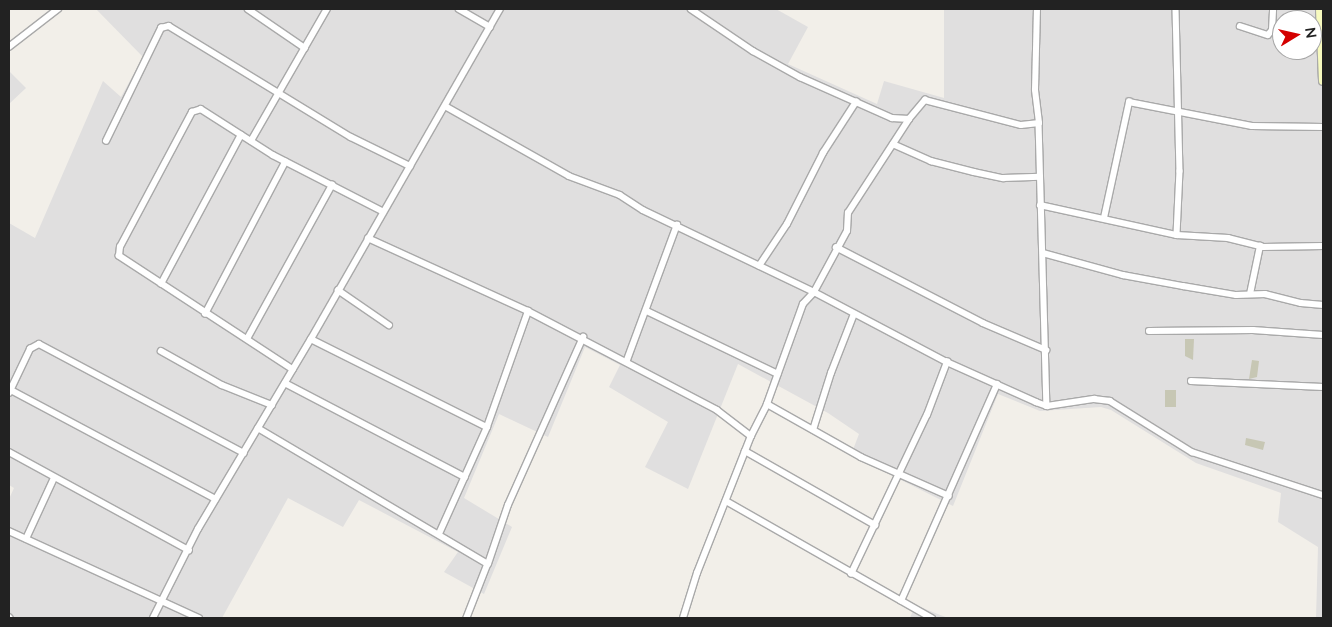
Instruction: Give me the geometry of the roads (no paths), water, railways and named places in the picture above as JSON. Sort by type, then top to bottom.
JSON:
[{"type":"street","points":[[9,48],[58,9]]},
{"type":"street","points":[[248,9],[305,48]]},
{"type":"street","points":[[251,141],[327,9]]},
{"type":"street","points":[[459,9],[490,27]]},
{"type":"street","points":[[153,618],[216,498],[293,370],[382,211],[500,9]]},
{"type":"street","points":[[690,9],[753,51],[800,77],[892,118],[909,119]]},
{"type":"street","points":[[1037,9],[1035,90],[1043,253],[1042,304],[1046,350],[1047,406]]},
{"type":"street","points":[[1176,9],[1178,112],[1177,235]]},
{"type":"street","points":[[1240,26],[1268,35],[1272,30],[1273,9]]},
{"type":"street","points":[[1320,9],[1323,81]]},
{"type":"street","points":[[106,141],[163,26],[178,31],[280,92],[351,138],[410,166]]},
{"type":"street","points":[[683,618],[697,573],[751,436],[767,404],[803,304],[814,292],[836,247],[847,231],[848,213],[909,119],[922,102],[928,100],[1021,125],[1038,123]]},
{"type":"street","points":[[759,266],[787,224],[823,153],[856,102]]},
{"type":"street","points":[[1104,218],[1120,150],[1127,104],[1133,102],[1252,126],[1323,127]]},
{"type":"street","points":[[445,106],[569,176],[620,195],[643,210],[814,292],[947,362],[1047,406],[1094,399],[1110,400],[1192,452],[1323,495]]},
{"type":"street","points":[[293,370],[121,259],[118,250],[193,110],[197,109],[285,162],[382,211]]},
{"type":"street","points":[[161,284],[241,135]]},
{"type":"street","points":[[893,144],[931,161],[974,172],[1003,178],[1040,177]]},
{"type":"street","points":[[205,314],[285,162]]},
{"type":"street","points":[[247,339],[332,185]]},
{"type":"street","points":[[1040,205],[1177,235],[1228,238],[1260,246],[1323,246]]},
{"type":"street","points":[[627,360],[647,312],[677,225]]},
{"type":"street","points":[[368,238],[583,337],[717,410],[751,436]]},
{"type":"street","points":[[1250,294],[1260,246]]},
{"type":"street","points":[[836,247],[983,323],[1046,350]]},
{"type":"street","points":[[1043,253],[1123,275],[1236,295],[1250,294],[1323,305]]},
{"type":"street","points":[[338,290],[389,326]]},
{"type":"street","points":[[439,534],[487,427],[528,311]]},
{"type":"street","points":[[647,312],[778,374]]},
{"type":"street","points":[[813,430],[831,373],[854,314]]},
{"type":"street","points":[[1149,331],[1253,330],[1323,335]]},
{"type":"street","points":[[467,618],[508,505],[583,337]]},
{"type":"street","points":[[311,339],[487,427]]},
{"type":"street","points":[[216,498],[9,391],[30,349],[39,344],[244,453]]},
{"type":"street","points":[[160,351],[222,384],[272,404]]},
{"type":"street","points":[[851,574],[898,472],[927,415],[947,362]]},
{"type":"street","points":[[1191,381],[1323,387]]},
{"type":"street","points":[[285,383],[465,476]]},
{"type":"street","points":[[902,601],[997,384]]},
{"type":"street","points":[[767,404],[861,456],[949,496]]},
{"type":"street","points":[[258,428],[488,564]]},
{"type":"street","points":[[745,451],[875,525]]},
{"type":"street","points":[[9,452],[190,550]]},
{"type":"street","points":[[26,539],[54,478]]},
{"type":"street","points":[[726,501],[851,574],[932,618]]},
{"type":"street","points":[[9,531],[199,618]]}]
